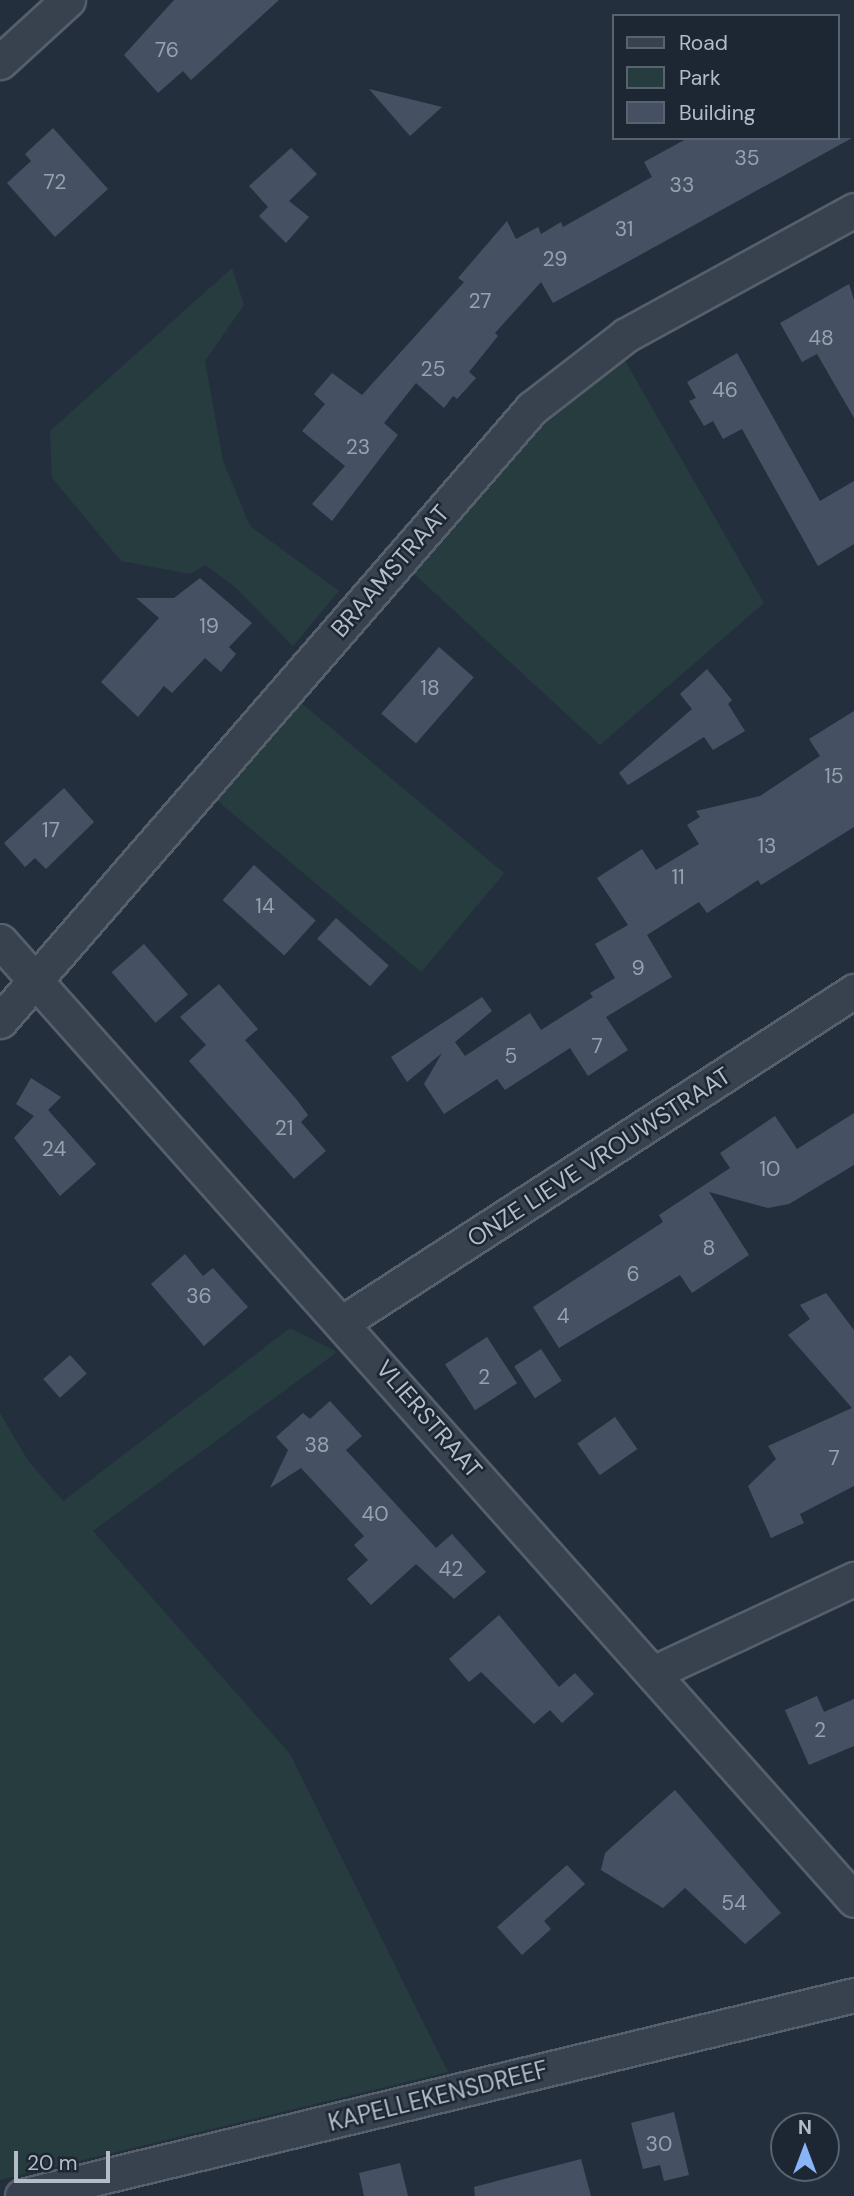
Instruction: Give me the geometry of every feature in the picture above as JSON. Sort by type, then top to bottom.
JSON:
[{"type":"street","points":[[0,62],[68,0]]},
{"type":"street","name":"BRAAMSTRAAT","points":[[0,1021],[532,408],[626,335],[854,209]]},
{"type":"street","name":"VLIERSTRAAT","points":[[0,941],[343,1322],[854,1900]]},
{"type":"street","name":"ONZE LIEVE VROUWSTRAAT","points":[[343,1322],[854,991]]},
{"type":"street","points":[[653,1673],[854,1579]]},
{"type":"street","name":"KAPELLEKENSDREEF","points":[[22,2196],[854,1995]]},
{"type":"green space","points":[[232,268],[244,305],[205,361],[223,461],[250,526],[339,591],[293,646],[235,587],[205,565],[190,574],[121,561],[52,478],[50,431]]},
{"type":"green space","points":[[623,357],[764,603],[600,745],[412,572],[532,426]]},
{"type":"green space","points":[[299,701],[504,873],[421,972],[216,800]]},
{"type":"green space","points":[[290,1328],[337,1352],[93,1531],[290,1754],[448,2072],[0,2180],[0,1413],[29,1462],[63,1501]]},
{"type":"building","points":[[174,0],[279,0],[191,80],[183,71],[158,93],[124,55]]},
{"type":"building","points":[[369,89],[442,107],[410,136]]},
{"type":"building","points":[[53,128],[108,189],[55,237],[7,183],[31,161],[25,154]]},
{"type":"building","points":[[852,138],[553,303],[541,282],[495,333],[498,336],[469,372],[476,378],[457,399],[453,396],[444,408],[416,383],[384,423],[398,435],[332,521],[312,504],[345,466],[302,431],[325,404],[314,394],[332,373],[362,395],[464,282],[458,278],[507,221],[516,239],[538,227],[541,234],[561,222],[563,227],[652,177],[644,162],[684,140]]},
{"type":"building","points":[[291,148],[317,174],[289,201],[309,217],[286,243],[259,216],[268,207],[249,186]]},
{"type":"building","points":[[849,284],[854,300],[854,418],[817,354],[802,362],[780,323]]},
{"type":"building","points":[[737,353],[820,501],[854,481],[854,544],[818,566],[742,429],[723,439],[713,421],[704,426],[689,401],[696,398],[687,382]]},
{"type":"building","points":[[200,578],[252,623],[229,647],[236,654],[221,672],[205,658],[172,693],[164,686],[138,717],[101,682],[159,618],[136,598],[174,598]]},
{"type":"building","points":[[439,647],[474,677],[416,744],[381,713]]},
{"type":"building","points":[[707,669],[732,700],[728,704],[745,731],[713,750],[704,737],[628,785],[619,773],[692,709],[680,694]]},
{"type":"building","points":[[854,711],[854,827],[761,885],[758,880],[707,913],[699,902],[647,935],[672,977],[606,1017],[628,1050],[588,1076],[570,1048],[505,1090],[497,1079],[444,1114],[424,1084],[442,1053],[407,1082],[391,1057],[482,997],[492,1011],[455,1042],[465,1056],[530,1013],[541,1030],[593,997],[590,993],[615,978],[595,944],[628,925],[597,878],[642,849],[656,870],[699,844],[687,825],[700,817],[696,811],[760,796],[820,756],[809,739]]},
{"type":"building","points":[[64,788],[94,822],[46,869],[35,858],[25,867],[4,843]]},
{"type":"building","points":[[254,865],[316,921],[284,955],[223,900]]},
{"type":"building","points":[[336,918],[389,966],[370,986],[317,939]]},
{"type":"building","points":[[144,944],[188,995],[156,1023],[112,972]]},
{"type":"building","points":[[219,984],[258,1029],[245,1040],[308,1115],[301,1122],[326,1151],[294,1179],[189,1061],[206,1045],[180,1017]]},
{"type":"building","points":[[31,1078],[61,1097],[48,1110],[96,1164],[60,1196],[14,1138],[34,1116],[16,1104]]},
{"type":"building","points":[[854,1113],[854,1165],[789,1204],[768,1208],[709,1192],[749,1255],[692,1293],[680,1275],[559,1348],[533,1307],[663,1222],[659,1215],[730,1168],[720,1153],[775,1116],[797,1149]]},
{"type":"building","points":[[185,1254],[203,1276],[213,1268],[248,1307],[204,1346],[151,1284]]},
{"type":"building","points":[[826,1293],[854,1330],[854,1486],[800,1514],[804,1523],[771,1538],[748,1486],[776,1459],[768,1446],[852,1408],[788,1335],[810,1319],[800,1305]]},
{"type":"building","points":[[487,1337],[517,1383],[475,1410],[445,1364]]},
{"type":"building","points":[[541,1349],[562,1381],[535,1398],[514,1366]]},
{"type":"building","points":[[70,1355],[87,1374],[60,1398],[43,1379]]},
{"type":"building","points":[[330,1401],[362,1436],[346,1450],[436,1548],[452,1534],[486,1572],[454,1599],[416,1564],[371,1605],[347,1579],[368,1560],[354,1545],[364,1536],[301,1468],[270,1488],[288,1450],[276,1437],[303,1413],[310,1419]]},
{"type":"building","points":[[615,1417],[637,1449],[600,1475],[577,1443]]},
{"type":"building","points":[[499,1615],[559,1687],[575,1673],[594,1694],[562,1723],[550,1710],[534,1724],[481,1672],[469,1682],[449,1659]]},
{"type":"building","points":[[817,1696],[824,1712],[854,1699],[854,1746],[809,1765],[785,1710]]},
{"type":"building","points":[[675,1790],[781,1913],[745,1944],[685,1888],[663,1908],[601,1870],[605,1853]]},
{"type":"building","points":[[567,1865],[585,1884],[544,1921],[551,1929],[522,1955],[497,1927]]},
{"type":"building","points":[[674,2112],[689,2175],[664,2181],[660,2165],[643,2169],[631,2123]]},
{"type":"building","points":[[581,2159],[591,2196],[475,2196],[474,2187]]},
{"type":"building","points":[[400,2163],[408,2196],[364,2196],[359,2173]]}]
